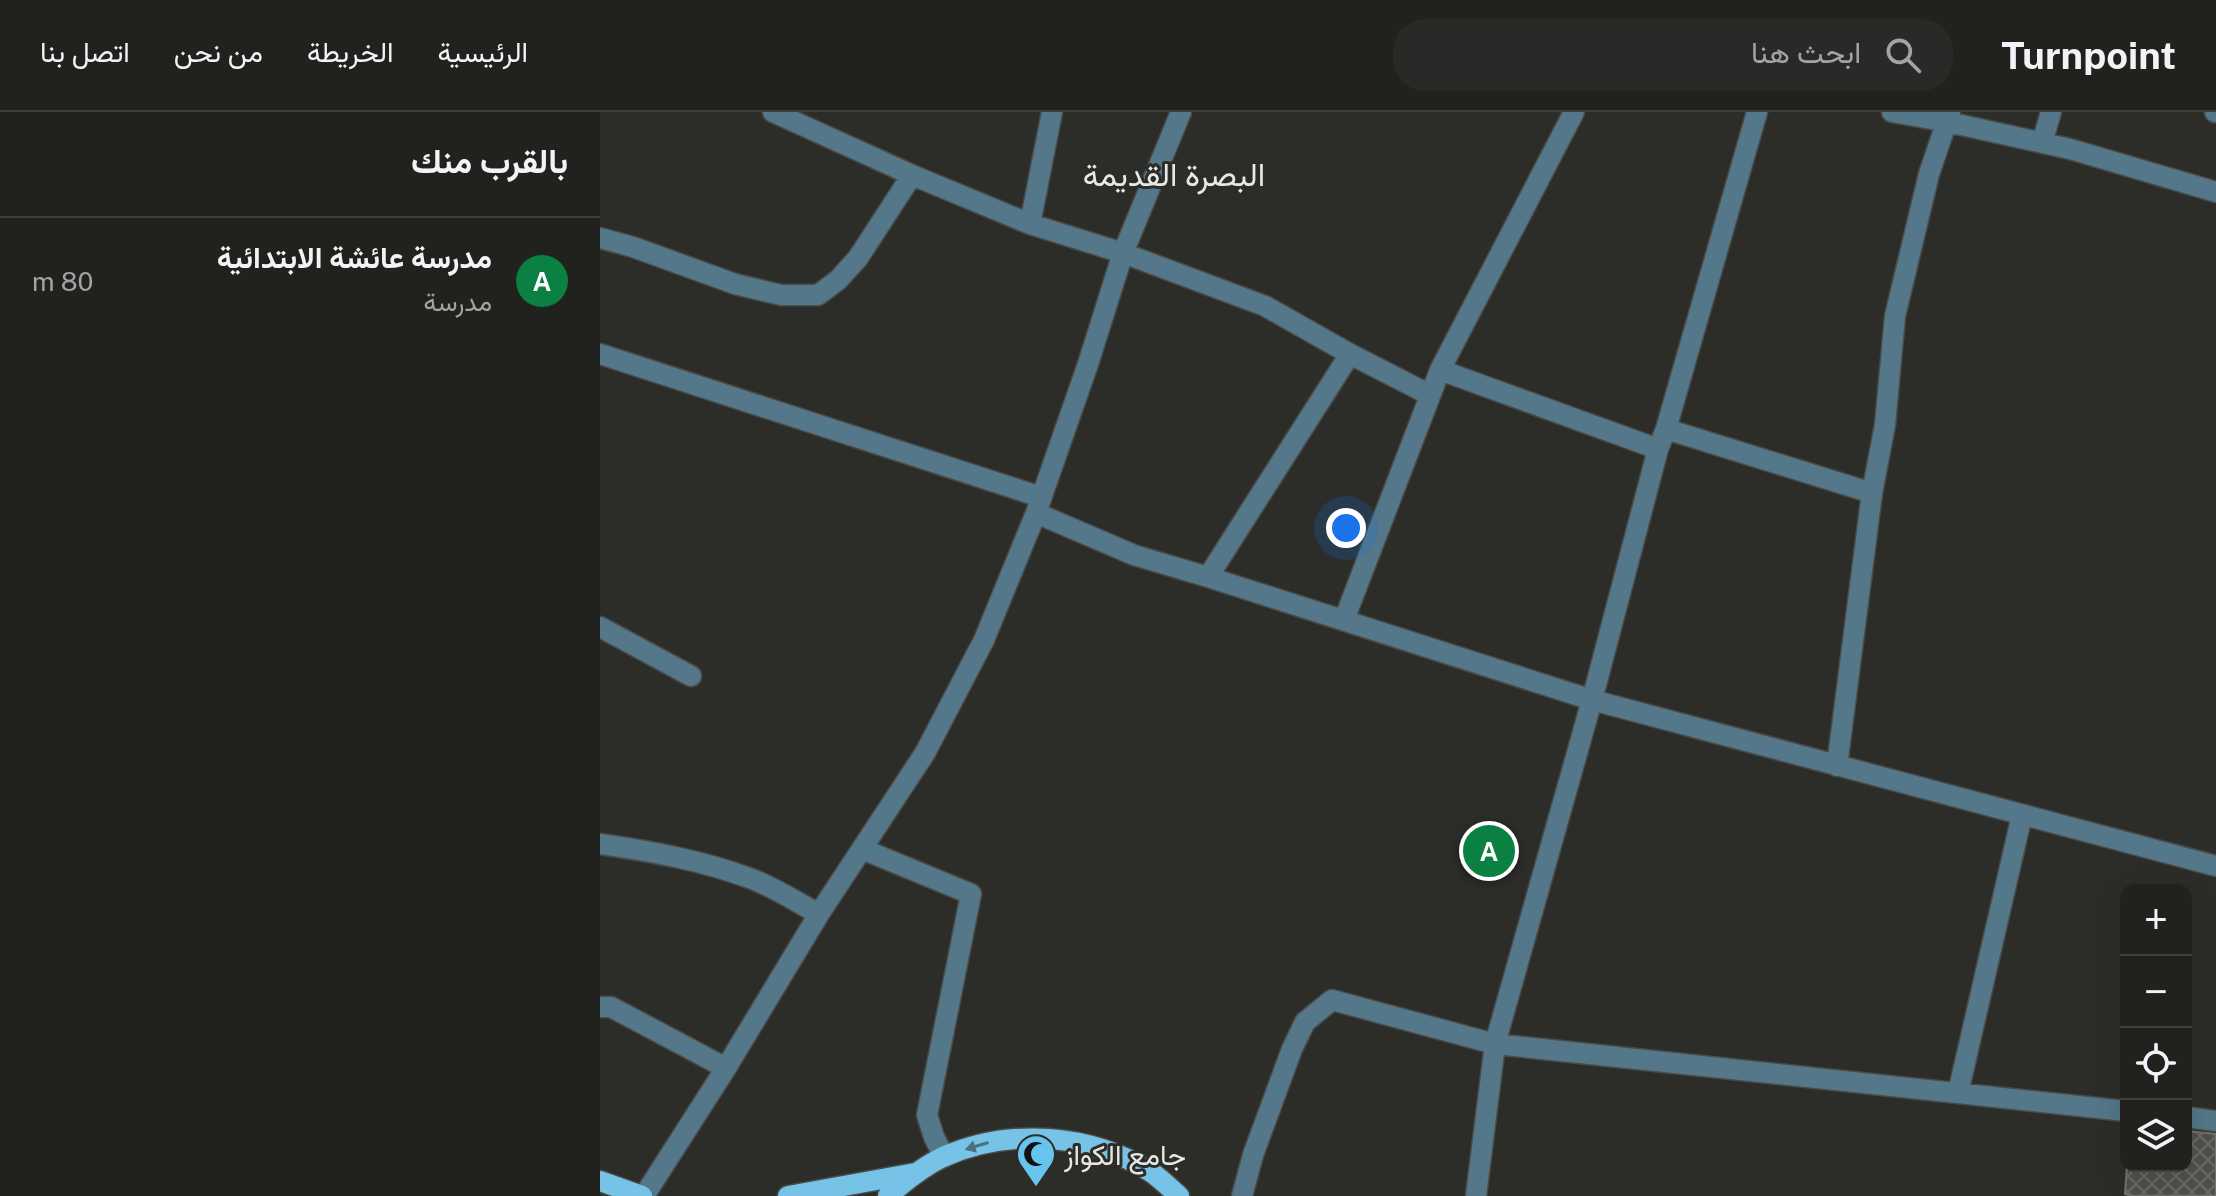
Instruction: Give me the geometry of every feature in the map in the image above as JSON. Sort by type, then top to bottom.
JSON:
[{"type":"main road","points":[[888,1196],[915,1173],[944,1157],[996,1141],[1049,1138],[1103,1148],[1151,1172],[1179,1196]]},
{"type":"main road","points":[[788,1196],[915,1173]]},
{"type":"main road","points":[[600,1181],[643,1196]]},
{"type":"street","points":[[773,112],[1030,224],[1123,253],[1265,306],[1430,395]]},
{"type":"street","points":[[1030,224],[1052,112]]},
{"type":"street","points":[[643,1196],[726,1068],[819,914],[933,739],[984,640],[1038,505],[1123,253],[1181,112]]},
{"type":"street","points":[[1344,620],[1440,370],[1574,112]]},
{"type":"street","points":[[1476,1196],[1495,1044],[1592,700],[1658,449],[1757,112]]},
{"type":"street","points":[[1892,112],[1949,117],[2042,143],[2214,184]]},
{"type":"street","points":[[2042,143],[2051,112]]},
{"type":"street","points":[[1837,766],[1872,493],[1885,425],[1895,316],[1929,174],[1949,117]]},
{"type":"street","points":[[600,238],[735,284],[781,295],[818,295],[838,280],[858,258],[912,175]]},
{"type":"street","points":[[600,354],[1038,505],[1134,555],[1592,700],[2216,866]]},
{"type":"street","points":[[1208,577],[1350,354]]},
{"type":"street","points":[[1440,370],[1658,449]]},
{"type":"street","points":[[1666,429],[1872,493]]},
{"type":"street","points":[[600,627],[691,676]]},
{"type":"street","points":[[1958,1093],[2022,815]]},
{"type":"street","points":[[600,844],[678,856],[718,868],[755,880],[819,914]]},
{"type":"street","points":[[862,849],[971,894],[927,1115],[944,1157]]},
{"type":"street","points":[[1242,1196],[1253,1155],[1292,1049],[1305,1022],[1332,1000],[1495,1044],[2120,1110]]},
{"type":"street","points":[[600,1007],[611,1007],[726,1068]]},
{"type":"street","points":[[2192,1118],[2216,1121]]},
{"type":"building","points":[[2192,1132],[2216,1134],[2216,1196],[2125,1194],[2127,1172],[2192,1172]]},
{"type":"place","name":"مدرسة عائشة الابتدائية","points":[[1489,851]]},
{"type":"place","name":"جامع الكواز","points":[[1036,1188]]},
{"type":"district","name":"البصرة القديمة","points":[[1174,174]]}]
